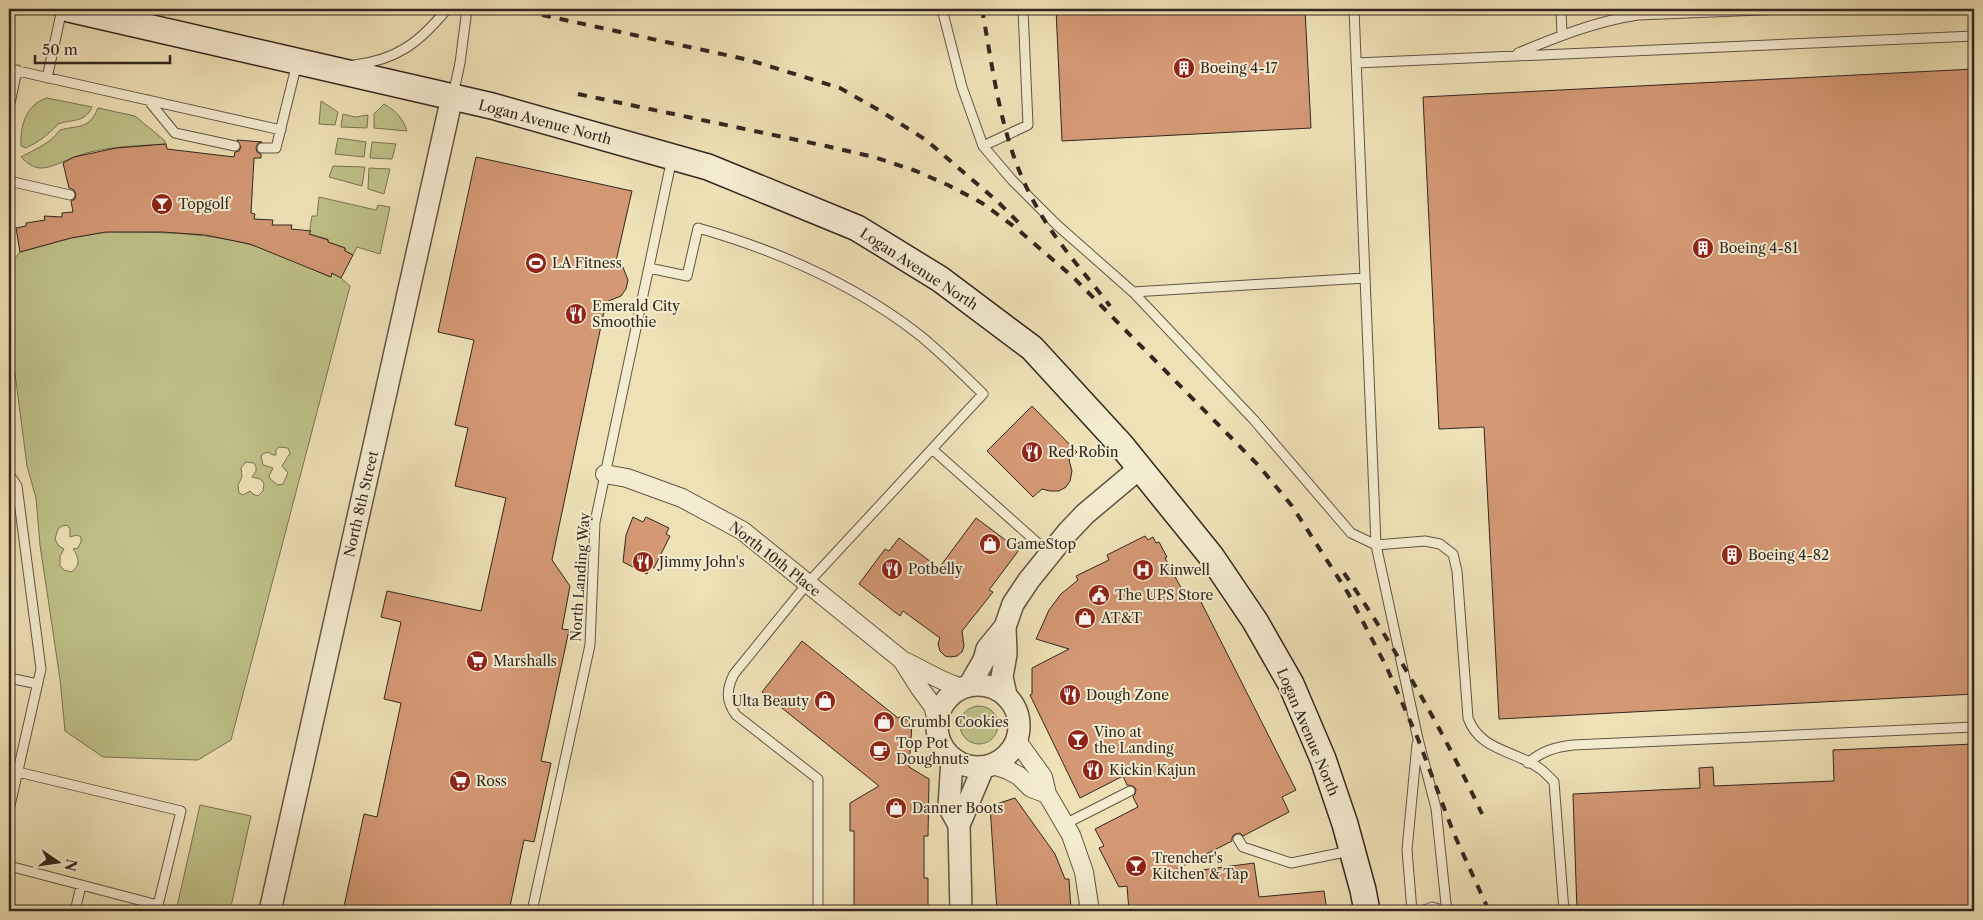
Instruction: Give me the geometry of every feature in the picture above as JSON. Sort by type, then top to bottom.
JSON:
[{"type":"main road","name":"Logan Avenue North","points":[[69,9],[492,106],[708,167],[857,228],[940,279],[1032,348],[1141,467],[1211,556],[1255,621],[1286,676],[1323,759],[1345,824],[1364,890],[1367,911]]},
{"type":"street","name":"North 8th Street","points":[[270,911],[452,97]]},
{"type":"street","points":[[1006,695],[1002,677],[1006,654],[1006,627],[1013,604],[1050,554],[1085,514],[1141,467]]},
{"type":"street","name":"North 10th Place","points":[[605,474],[627,478],[662,490],[702,507],[743,531],[902,660],[946,683],[966,687]]},
{"type":"street","points":[[1006,627],[987,649],[980,668],[966,687],[946,699],[940,709],[937,720],[937,732],[945,752],[961,765],[1008,770],[1019,776],[1031,788],[1047,794]]},
{"type":"street","name":"North 10th Place","points":[[902,660],[918,687],[933,706],[937,720]]},
{"type":"street","points":[[959,825],[988,767],[1007,756],[1017,741],[1020,729],[1014,705],[1006,695],[988,686],[966,687]]},
{"type":"street","points":[[1017,741],[1042,777],[1047,794],[1071,835],[1084,872],[1090,911]]},
{"type":"street","points":[[952,759],[950,807],[959,825],[961,911]]},
{"type":"lane","points":[[46,78],[62,9]]},
{"type":"lane","points":[[329,68],[388,58],[412,45],[447,9]]},
{"type":"lane","points":[[452,97],[460,63],[467,9]]},
{"type":"lane","points":[[942,9],[962,87],[983,146],[1012,180],[1057,225],[1133,292],[1254,420],[1351,533],[1376,545],[1425,541],[1440,544],[1453,554],[1457,571],[1468,718],[1473,731],[1484,741],[1539,768],[1554,782],[1564,911]]},
{"type":"lane","points":[[983,146],[1028,125],[1023,9]]},
{"type":"lane","points":[[1354,9],[1376,545],[1418,739],[1436,808],[1446,904],[1450,911]]},
{"type":"lane","points":[[1561,9],[1562,35]]},
{"type":"lane","points":[[1510,56],[1562,35],[1616,18],[1638,15],[1783,9]]},
{"type":"lane","points":[[1356,63],[1974,36]]},
{"type":"lane","points":[[262,148],[276,148],[298,60]]},
{"type":"lane","points":[[9,108],[13,70],[281,130]]},
{"type":"lane","points":[[148,100],[175,133],[235,146]]},
{"type":"lane","name":"North Landing Way","points":[[532,911],[590,645],[595,522],[673,157]]},
{"type":"lane","points":[[9,181],[70,195]]},
{"type":"lane","points":[[649,268],[686,276],[698,228],[777,254],[816,271],[881,308],[922,337],[983,394],[808,584],[734,674],[728,684],[727,695],[730,706],[736,715],[818,778],[818,911]]},
{"type":"lane","points":[[1133,292],[1365,278]]},
{"type":"lane","points":[[932,449],[1050,554]]},
{"type":"lane","points":[[9,474],[17,486],[42,669],[9,810]]},
{"type":"lane","points":[[9,678],[38,684]]},
{"type":"lane","points":[[1528,763],[1537,755],[1553,748],[1572,744],[1974,727]]},
{"type":"lane","points":[[1412,911],[1407,850],[1418,739]]},
{"type":"lane","points":[[9,866],[158,905],[181,811],[18,772]]},
{"type":"lane","points":[[1065,824],[1130,791]]},
{"type":"lane","points":[[1238,838],[1243,847],[1291,863],[1352,850]]},
{"type":"lane","points":[[75,911],[81,886]]},
{"type":"lane","points":[[1422,911],[1432,907],[1446,911]]},
{"type":"green space","points":[[47,98],[92,107],[86,116],[78,120],[58,124],[36,143],[26,148],[21,146],[23,124],[29,111],[34,105]]},
{"type":"green space","points":[[321,101],[338,112],[335,125],[319,124]]},
{"type":"green space","points":[[384,104],[398,115],[407,131],[374,128],[374,114]]},
{"type":"green space","points":[[98,108],[135,116],[164,140],[166,144],[120,147],[85,153],[45,168],[32,166],[21,157],[47,143],[60,130],[78,127],[87,123],[95,115]]},
{"type":"green space","points":[[343,114],[355,117],[368,115],[367,128],[341,127]]},
{"type":"green space","points":[[338,138],[366,142],[364,157],[335,154]]},
{"type":"green space","points":[[372,142],[396,144],[392,159],[370,158]]},
{"type":"green space","points":[[333,166],[365,167],[362,186],[329,177]]},
{"type":"green space","points":[[369,168],[390,169],[384,194],[368,189]]},
{"type":"green space","points":[[319,197],[376,210],[378,205],[390,207],[380,254],[357,247],[353,255],[345,251],[345,248],[328,242],[328,239],[309,234],[312,216],[317,216]]},
{"type":"green space","points":[[106,232],[177,233],[213,237],[248,244],[330,277],[332,273],[350,286],[231,740],[198,760],[103,757],[65,731],[60,679],[40,545],[36,498],[27,466],[9,327],[9,265],[20,252],[71,238]],"holes":[[[279,447],[288,448],[290,453],[282,466],[288,473],[283,484],[278,485],[269,476],[273,468],[263,465],[261,456],[268,452],[276,455],[276,450]],[[246,462],[254,463],[256,471],[252,477],[260,479],[264,483],[263,491],[258,496],[250,491],[243,495],[239,493],[238,485],[242,477],[241,468]],[[67,525],[70,529],[70,537],[77,535],[81,537],[78,548],[73,549],[78,563],[71,572],[64,570],[60,566],[60,556],[64,549],[58,545],[55,539],[58,529]]]},
{"type":"green space","points":[[979,706],[992,712],[998,725],[992,738],[979,744],[966,738],[960,725],[966,712]]},
{"type":"green space","points":[[200,805],[251,816],[230,911],[176,911]]},
{"type":"building","name":"Boeing 4-17","points":[[1056,9],[1305,9],[1311,128],[1062,141]]},
{"type":"building","points":[[1974,69],[1974,694],[1499,719],[1484,427],[1439,429],[1423,97]]},
{"type":"building","name":"Topgolf","points":[[237,140],[262,142],[258,143],[256,148],[257,152],[261,154],[261,158],[254,158],[251,213],[255,214],[254,219],[273,220],[272,225],[292,225],[291,229],[311,231],[309,234],[345,248],[345,251],[353,255],[341,278],[332,273],[331,277],[250,244],[205,235],[163,232],[106,232],[71,238],[20,252],[16,228],[26,226],[26,223],[45,220],[44,216],[62,217],[62,213],[73,212],[71,201],[75,199],[76,194],[74,190],[69,188],[63,163],[74,157],[116,148],[166,144],[167,149],[234,157],[235,152],[239,151],[241,147]]},
{"type":"building","points":[[476,157],[632,191],[616,261],[622,265],[628,280],[626,289],[621,296],[606,302],[552,560],[570,586],[562,629],[569,630],[541,761],[551,763],[534,842],[524,840],[509,911],[343,911],[364,814],[377,817],[401,703],[384,699],[401,622],[381,617],[387,591],[481,611],[506,498],[455,486],[468,428],[455,425],[474,340],[438,332]]},
{"type":"building","name":"Red Robin","points":[[1032,406],[1077,452],[1069,460],[1072,471],[1070,481],[1066,487],[1059,491],[1042,489],[1033,497],[987,451]]},
{"type":"building","points":[[633,517],[643,522],[646,517],[669,528],[666,534],[670,536],[654,568],[650,567],[647,574],[623,562],[626,535]]},
{"type":"building","points":[[976,518],[1019,550],[989,590],[993,592],[962,631],[964,646],[962,652],[957,656],[945,656],[940,651],[938,644],[940,638],[903,611],[900,616],[859,584],[885,549],[889,551],[899,538],[939,568]]},
{"type":"building","points":[[1145,536],[1148,540],[1153,537],[1156,543],[1159,542],[1167,557],[1165,558],[1187,599],[1197,594],[1296,790],[1282,797],[1289,812],[1243,836],[1240,833],[1235,834],[1232,837],[1232,841],[1165,875],[1254,863],[1259,897],[1324,891],[1327,911],[1129,911],[1127,886],[1119,887],[1099,848],[1104,846],[1095,829],[1138,807],[1133,797],[1136,789],[1133,786],[1127,785],[1123,776],[1080,798],[1030,695],[1032,694],[1032,668],[1069,649],[1036,639],[1049,610],[1061,594],[1078,580],[1076,576],[1109,560],[1107,555]]},
{"type":"building","points":[[802,641],[898,718],[902,716],[912,724],[909,767],[929,779],[928,836],[924,836],[924,878],[928,878],[928,911],[854,911],[854,831],[850,831],[850,803],[879,786],[762,692]]},
{"type":"building","points":[[1974,744],[1974,907],[1865,911],[1577,911],[1573,794],[1700,788],[1699,768],[1713,767],[1714,786],[1834,781],[1833,750]]},
{"type":"building","points":[[1015,798],[1055,854],[1065,879],[1069,879],[1071,911],[997,911],[990,806]]},
{"type":"railway","points":[[982,9],[1000,108],[1006,132],[1023,179],[1051,230],[1110,306]]},
{"type":"railway","points":[[542,15],[749,60],[840,88],[926,140],[997,201],[1020,224]]},
{"type":"railway","points":[[578,94],[826,146],[874,157],[916,171],[982,203],[1016,228],[1073,277],[1259,466],[1292,506],[1348,593],[1387,668],[1418,739],[1454,834],[1489,911]]},
{"type":"railway","points":[[1344,573],[1418,690],[1482,814]]},
{"type":"place","name":"Boeing 4-17","points":[[1184,68]]},
{"type":"place","name":"Topgolf","points":[[162,204]]},
{"type":"place","name":"Boeing 4-81","points":[[1703,248]]},
{"type":"place","name":"LA Fitness","points":[[536,263]]},
{"type":"place","name":"Emerald City Smoothie","points":[[576,314]]},
{"type":"place","name":"Red Robin","points":[[1032,452]]},
{"type":"place","name":"GameStop","points":[[990,544]]},
{"type":"place","name":"Boeing 4-82","points":[[1732,555]]},
{"type":"place","name":"Jimmy John's","points":[[643,562]]},
{"type":"place","name":"Potbelly","points":[[892,569]]},
{"type":"place","name":"Kinwell","points":[[1143,570]]},
{"type":"place","name":"The UPS Store","points":[[1099,595]]},
{"type":"place","name":"AT&T","points":[[1085,618]]},
{"type":"place","name":"Marshalls","points":[[477,661]]},
{"type":"place","name":"Dough Zone","points":[[1070,695]]},
{"type":"place","name":"Ulta Beauty","points":[[825,701]]},
{"type":"place","name":"Crumbl Cookies","points":[[884,722]]},
{"type":"place","name":"Vino at the Landing","points":[[1078,740]]},
{"type":"place","name":"Top Pot Doughnuts","points":[[880,751]]},
{"type":"place","name":"Kickin Kajun","points":[[1093,770]]},
{"type":"place","name":"Ross","points":[[460,781]]},
{"type":"place","name":"Danner Boots","points":[[896,808]]},
{"type":"place","name":"Trencher's Kitchen & Tap","points":[[1136,866]]}]
